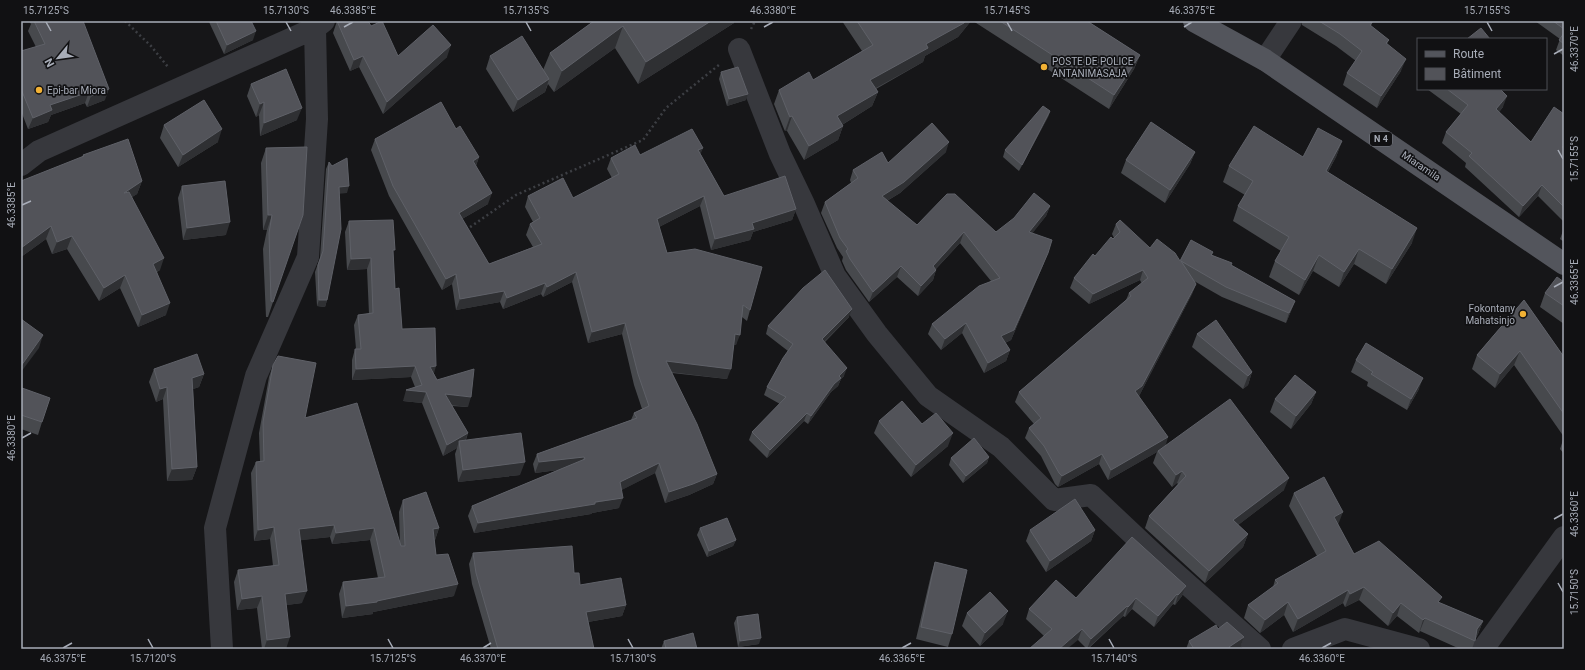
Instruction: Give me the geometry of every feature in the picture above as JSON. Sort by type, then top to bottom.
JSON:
[{"type":"main road","name":"Miaramila","points":[[1194,21],[1265,60],[1564,264]]},
{"type":"street","points":[[1265,60],[1291,21]]},
{"type":"street","points":[[21,165],[40,151],[320,24],[317,120],[308,257],[256,376],[215,528],[222,623],[222,649]]},
{"type":"street","points":[[739,49],[780,154],[836,276],[877,334],[928,396],[1001,447],[1054,500],[1091,495],[1159,559],[1260,649]]},
{"type":"street","points":[[1483,649],[1564,537]]},
{"type":"street","points":[[1293,649],[1345,629],[1419,649]]},
{"type":"path","points":[[126,21],[151,46],[184,86]]},
{"type":"path","points":[[461,233],[516,195],[643,140],[666,108],[739,49],[755,21]]},
{"type":"building","points":[[34,21],[83,21],[109,89],[91,96],[89,92],[50,105],[52,110],[33,118],[21,89],[21,51],[45,44]]},
{"type":"building","points":[[216,21],[251,21],[256,31],[227,45]]},
{"type":"building","points":[[337,21],[368,21],[371,26],[382,21],[398,56],[433,25],[451,45],[387,102],[363,56],[354,60]]},
{"type":"building","points":[[594,21],[711,21],[646,62],[623,26],[562,71],[550,53]]},
{"type":"building","points":[[857,21],[965,21],[964,23],[926,44],[928,48],[870,80],[878,92],[837,116],[843,126],[809,146],[792,116],[790,117],[779,90],[809,72],[813,80],[873,45]]},
{"type":"building","points":[[1000,21],[1087,21],[1140,55],[1114,95]]},
{"type":"building","points":[[1319,21],[1373,21],[1370,25],[1389,40],[1386,43],[1406,59],[1381,96],[1347,73],[1362,51],[1340,34]]},
{"type":"building","points":[[1553,21],[1564,21],[1564,29]]},
{"type":"building","points":[[1481,28],[1489,38],[1468,38]]},
{"type":"building","points":[[1564,33],[1564,44],[1559,40]]},
{"type":"building","points":[[522,36],[549,79],[518,100],[490,56]]},
{"type":"building","points":[[738,67],[748,94],[729,99],[721,72]]},
{"type":"building","points":[[286,69],[302,108],[264,123],[264,102],[260,104],[251,84]]},
{"type":"building","points":[[1448,90],[1501,90],[1507,96],[1496,109],[1531,142],[1554,107],[1564,114],[1564,145],[1562,147],[1564,149],[1564,207],[1542,185],[1523,206],[1469,156],[1472,153],[1446,132],[1468,105]]},
{"type":"building","points":[[204,100],[222,129],[183,155],[164,125]]},
{"type":"building","points":[[441,102],[456,129],[460,126],[479,157],[473,161],[492,193],[459,213],[489,264],[542,244],[530,224],[540,218],[528,196],[563,178],[573,198],[619,174],[611,158],[635,145],[640,155],[692,129],[703,148],[698,150],[724,196],[785,176],[796,209],[752,223],[754,229],[715,239],[704,196],[657,219],[667,253],[695,249],[762,267],[750,310],[743,305],[740,335],[735,334],[731,369],[666,361],[697,424],[717,474],[669,492],[659,463],[620,482],[623,498],[478,523],[472,506],[585,459],[584,457],[539,462],[537,454],[637,418],[634,413],[649,406],[638,374],[625,323],[592,332],[576,272],[547,287],[545,283],[507,298],[504,291],[460,299],[456,274],[446,279],[393,186],[375,139]]},
{"type":"building","points":[[1043,106],[1050,111],[1022,165],[1005,150]]},
{"type":"building","points":[[1151,122],[1195,152],[1170,190],[1126,160]]},
{"type":"building","points":[[932,123],[949,142],[904,182],[882,196],[917,225],[947,194],[955,194],[996,232],[1014,218],[1034,193],[1050,206],[1029,232],[1052,240],[1048,253],[1014,330],[1001,336],[1010,350],[988,363],[966,323],[945,339],[932,324],[979,286],[1000,278],[964,232],[933,266],[936,270],[921,286],[901,266],[873,292],[850,259],[846,251],[848,249],[840,238],[825,202],[858,178],[853,170],[882,152],[888,163]]},
{"type":"building","points":[[1254,126],[1303,157],[1318,128],[1342,141],[1326,171],[1417,228],[1392,269],[1359,249],[1344,272],[1319,255],[1305,280],[1275,261],[1289,237],[1238,206],[1253,181],[1229,166]]},
{"type":"building","points":[[128,139],[142,181],[124,193],[129,192],[164,258],[153,264],[170,303],[142,315],[125,275],[104,288],[72,236],[57,242],[51,226],[21,248],[21,181],[84,156],[83,155]]},
{"type":"building","points":[[307,147],[303,215],[273,302],[271,301],[269,233],[272,215],[268,215],[266,148]]},
{"type":"building","points":[[347,158],[349,186],[339,187],[341,229],[327,300],[319,300],[318,265],[323,251],[329,162],[332,166]]},
{"type":"building","points":[[225,181],[230,222],[187,228],[182,186]]},
{"type":"building","points":[[393,220],[395,289],[399,288],[402,329],[435,328],[436,366],[430,367],[437,380],[474,369],[471,397],[445,394],[468,433],[447,445],[426,392],[406,390],[422,385],[415,366],[356,369],[355,349],[361,349],[358,315],[373,313],[371,258],[351,259],[349,221]]},
{"type":"building","points":[[1120,220],[1150,248],[1157,239],[1175,253],[1180,261],[1191,240],[1213,252],[1211,255],[1232,263],[1231,265],[1295,301],[1289,313],[1226,287],[1181,261],[1196,284],[1142,386],[1135,391],[1168,437],[1111,470],[1102,454],[1062,476],[1044,446],[1029,428],[1041,418],[1019,392],[1131,296],[1129,293],[1148,278],[1143,270],[1093,294],[1074,278],[1093,254],[1095,256],[1111,237],[1113,239],[1120,232],[1116,224]]},
{"type":"building","points":[[825,270],[852,309],[822,339],[847,368],[839,376],[841,378],[834,384],[811,416],[807,413],[770,450],[752,432],[786,397],[767,387],[783,358],[793,344],[768,326],[803,288]]},
{"type":"building","points":[[1557,277],[1564,282],[1564,306],[1545,293]]},
{"type":"building","points":[[1524,300],[1564,357],[1564,414],[1520,351],[1500,374],[1477,355]]},
{"type":"building","points":[[21,319],[43,335],[21,366]]},
{"type":"building","points":[[1216,320],[1252,372],[1248,376],[1197,334]]},
{"type":"building","points":[[1366,343],[1423,378],[1411,399],[1371,374],[1373,372],[1356,360]]},
{"type":"building","points":[[197,354],[204,374],[192,378],[197,467],[172,469],[167,387],[160,389],[154,369]]},
{"type":"building","points":[[278,356],[316,363],[305,418],[357,403],[401,546],[405,546],[403,500],[426,492],[439,528],[433,529],[436,555],[448,554],[458,584],[377,602],[346,606],[343,582],[385,577],[374,528],[336,533],[334,525],[299,529],[307,591],[285,594],[290,637],[267,640],[262,596],[242,599],[238,570],[279,565],[274,527],[258,530],[256,462],[264,461],[263,422],[273,365]]},
{"type":"building","points":[[1295,375],[1316,392],[1296,416],[1275,399]]},
{"type":"building","points":[[22,388],[50,398],[42,422],[21,415]]},
{"type":"building","points":[[1230,399],[1289,478],[1233,520],[1248,534],[1209,571],[1149,516],[1186,476],[1182,471],[1176,475],[1158,451]]},
{"type":"building","points":[[902,401],[922,424],[936,413],[953,433],[916,465],[879,421]]},
{"type":"building","points":[[521,433],[525,462],[463,470],[459,441]]},
{"type":"building","points":[[974,438],[989,457],[966,476],[951,458]]},
{"type":"building","points":[[1324,477],[1343,512],[1334,517],[1354,554],[1379,541],[1442,597],[1438,602],[1483,621],[1477,629],[1475,641],[1425,618],[1423,620],[1401,603],[1393,613],[1364,587],[1350,594],[1348,590],[1298,619],[1288,602],[1265,620],[1248,605],[1278,583],[1275,580],[1326,551],[1294,493]]},
{"type":"building","points":[[1075,499],[1095,530],[1050,561],[1030,530]]},
{"type":"building","points":[[727,518],[736,540],[709,551],[700,528]]},
{"type":"building","points":[[1132,537],[1186,586],[1178,595],[1177,594],[1158,616],[1136,598],[1128,607],[1127,606],[1091,639],[1082,629],[1059,649],[1029,649],[1052,629],[1029,609],[1056,580],[1076,598]]},
{"type":"building","points":[[572,546],[574,573],[579,573],[580,585],[621,578],[626,605],[586,612],[594,649],[498,649],[476,573],[473,553]]},
{"type":"building","points":[[935,562],[967,570],[952,634],[921,627]]},
{"type":"building","points":[[990,592],[1008,611],[985,633],[967,613]]},
{"type":"building","points":[[758,614],[761,638],[740,641],[737,617]]},
{"type":"building","points":[[1227,622],[1244,637],[1229,647],[1230,649],[1194,649],[1189,641],[1216,625],[1218,629]]},
{"type":"building","points":[[693,633],[697,649],[664,649],[666,648],[664,641]]},
{"type":"place","name":"POSTE DE POLICE ANTANIMASAJA","points":[[1044,67]]},
{"type":"place","name":"Epi-bar Miora","points":[[39,90]]},
{"type":"place","name":"Fokontany Mahatsinjo","points":[[1523,314]]}]
